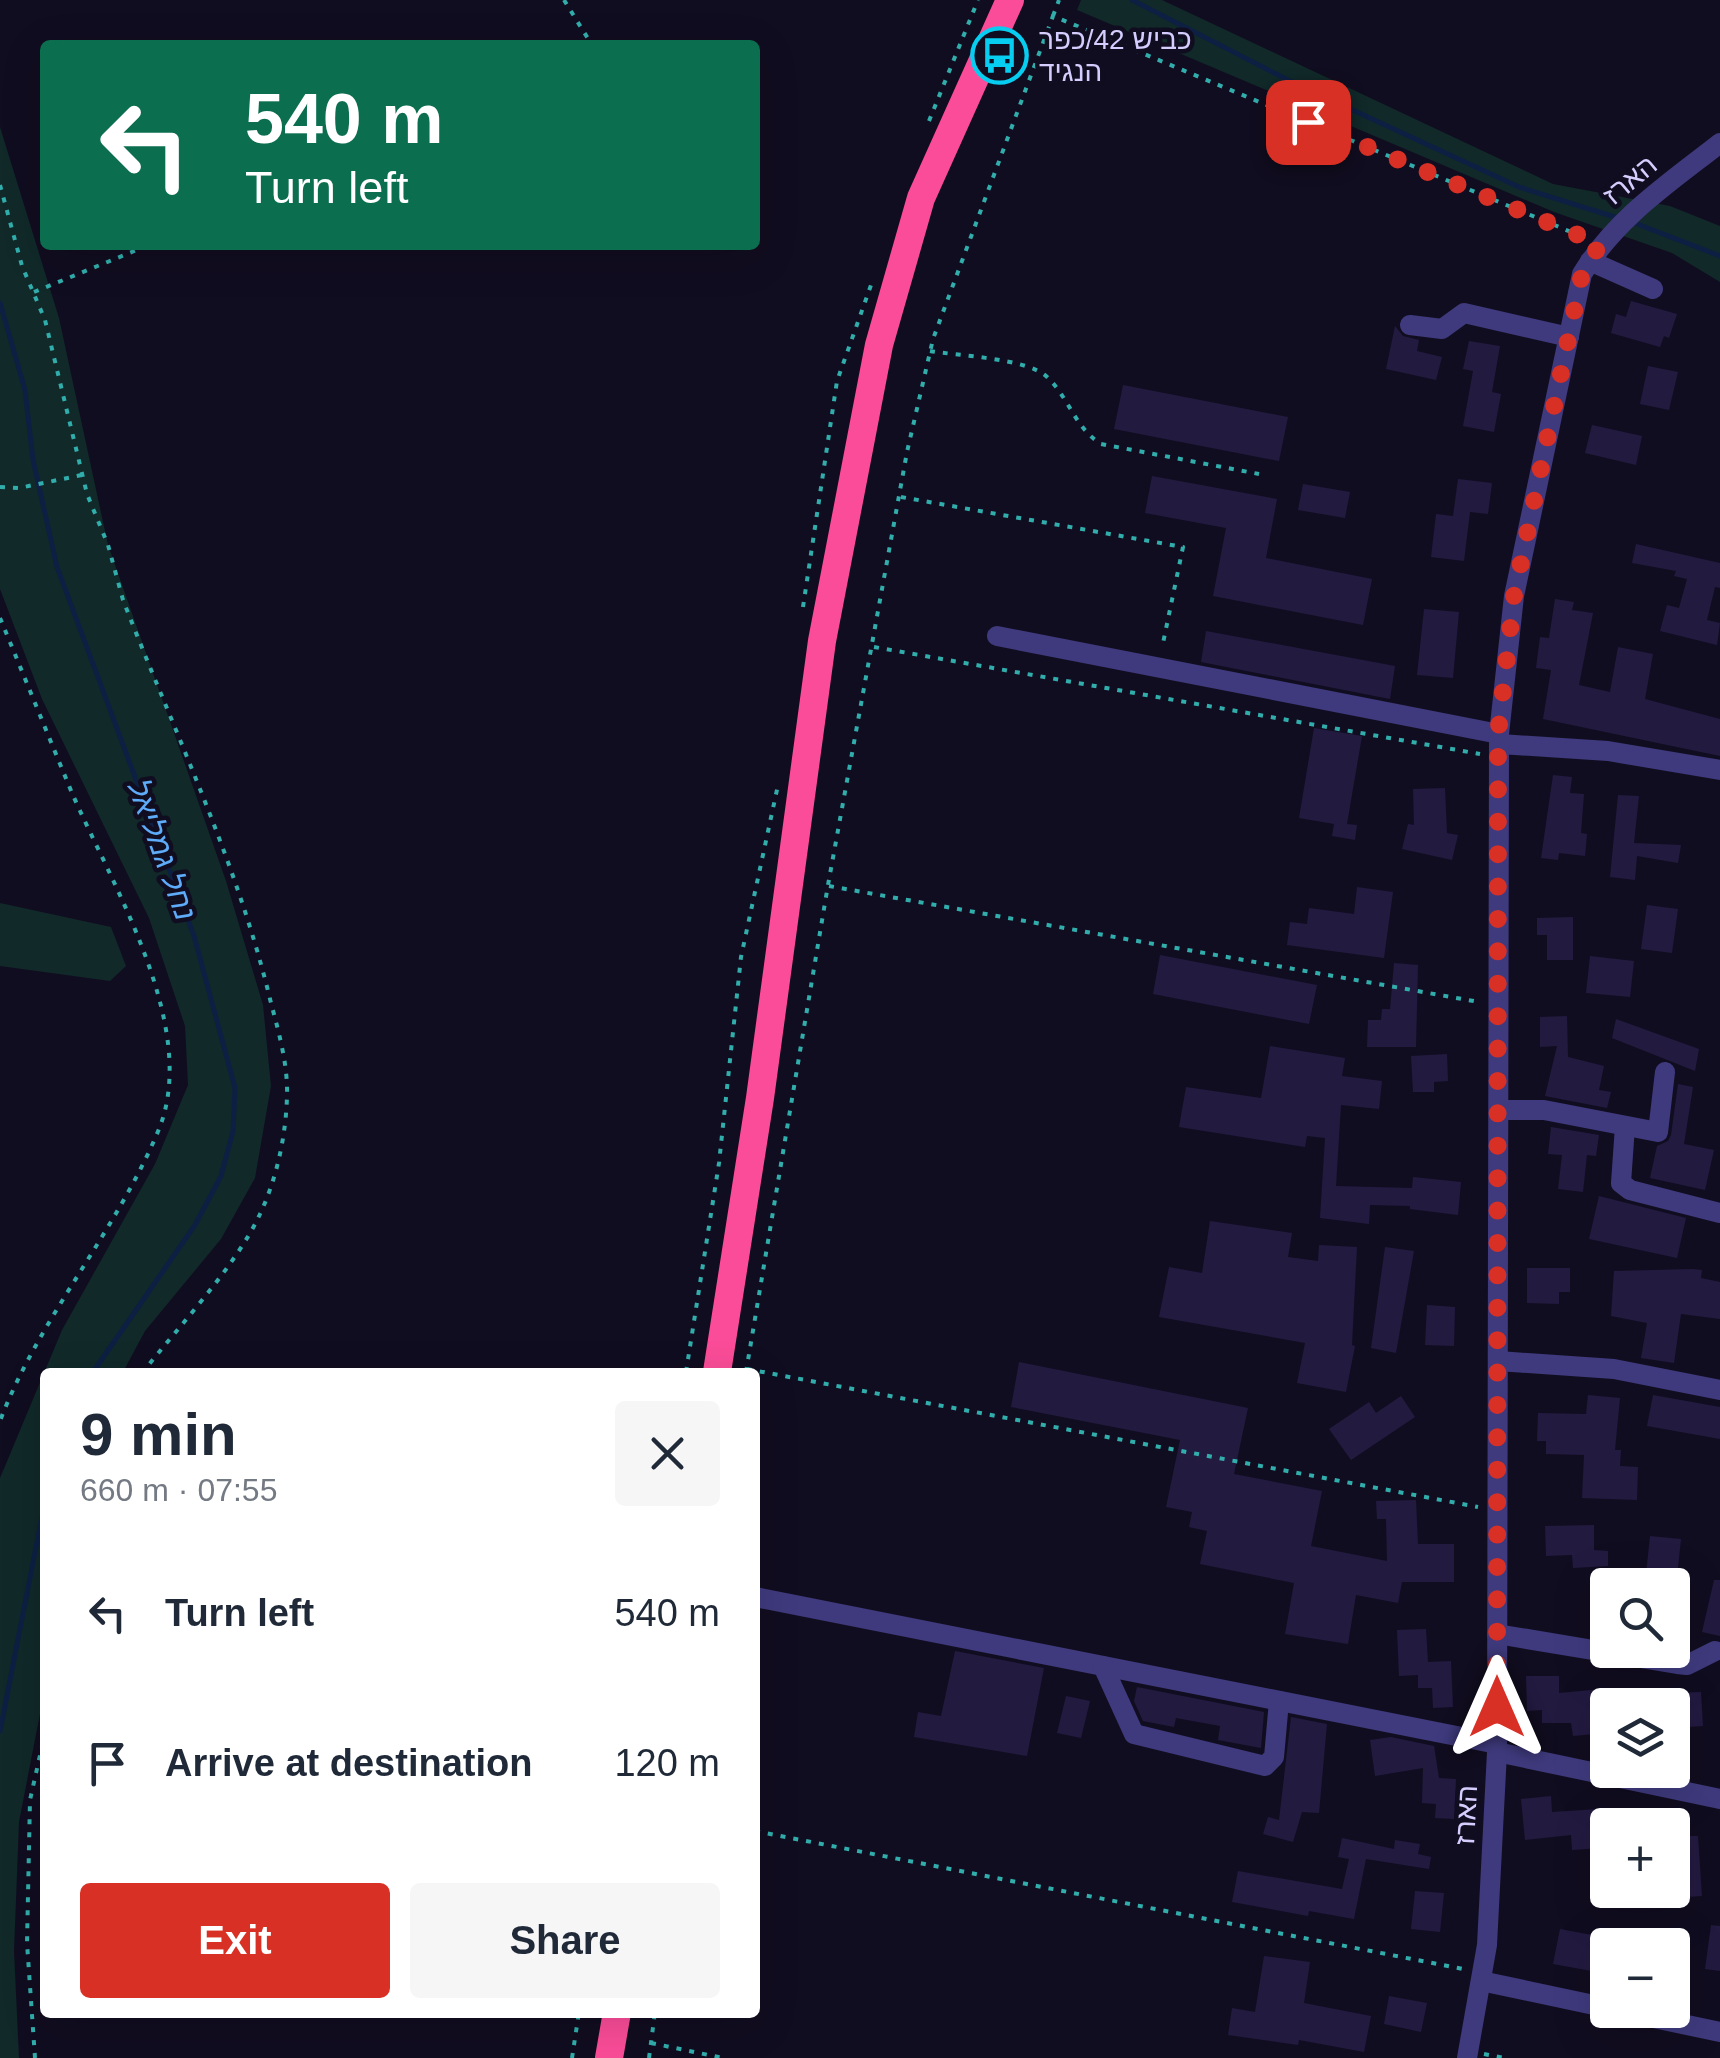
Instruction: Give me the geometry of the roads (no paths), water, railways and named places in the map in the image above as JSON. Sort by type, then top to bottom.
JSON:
[{"type":"highway","points":[[718,1368],[760,1098],[822,641],[879,345],[921,198],[1010,0]]},
{"type":"highway","points":[[610,2054],[616,2018]]},
{"type":"street","name":"הארז","points":[[1466,2058],[1482,1977],[1497,1748],[1499,745],[1514,596],[1582,274],[1601,244],[1638,207],[1720,143]]},
{"type":"street","points":[[1601,244],[1653,290]]},
{"type":"street","points":[[1410,326],[1442,329],[1464,313],[1568,337]]},
{"type":"street","points":[[997,636],[1499,745],[1608,751],[1720,770]]},
{"type":"street","points":[[1498,1110],[1544,1110],[1658,1132],[1666,1072]]},
{"type":"street","points":[[1626,1126],[1621,1183],[1630,1190],[1720,1213]]},
{"type":"street","points":[[1498,1361],[1614,1369],[1720,1390]]},
{"type":"street","points":[[760,1598],[1279,1700],[1720,1799]]},
{"type":"street","points":[[1497,1634],[1686,1665],[1715,1651]]},
{"type":"street","points":[[1102,1666],[1134,1734],[1265,1766],[1274,1757],[1279,1700]]},
{"type":"street","points":[[1482,1977],[1590,2004]]},
{"type":"street","points":[[1690,2026],[1720,2032]]},
{"type":"waterway","points":[[1132,0],[1290,81],[1519,187],[1621,219]]},
{"type":"waterway","points":[[1632,222],[1720,256]]},
{"type":"waterway","name":"נחל גמליאל","points":[[0,303],[25,390],[33,460],[57,567],[194,936],[235,1088],[233,1131],[221,1176],[195,1225],[96,1368]]},
{"type":"waterway","name":"נחל גמליאל","points":[[0,1731],[40,1527]]},
{"type":"place","name":"כביש 42/כפר הנגיד","points":[[1000,55]]}]
